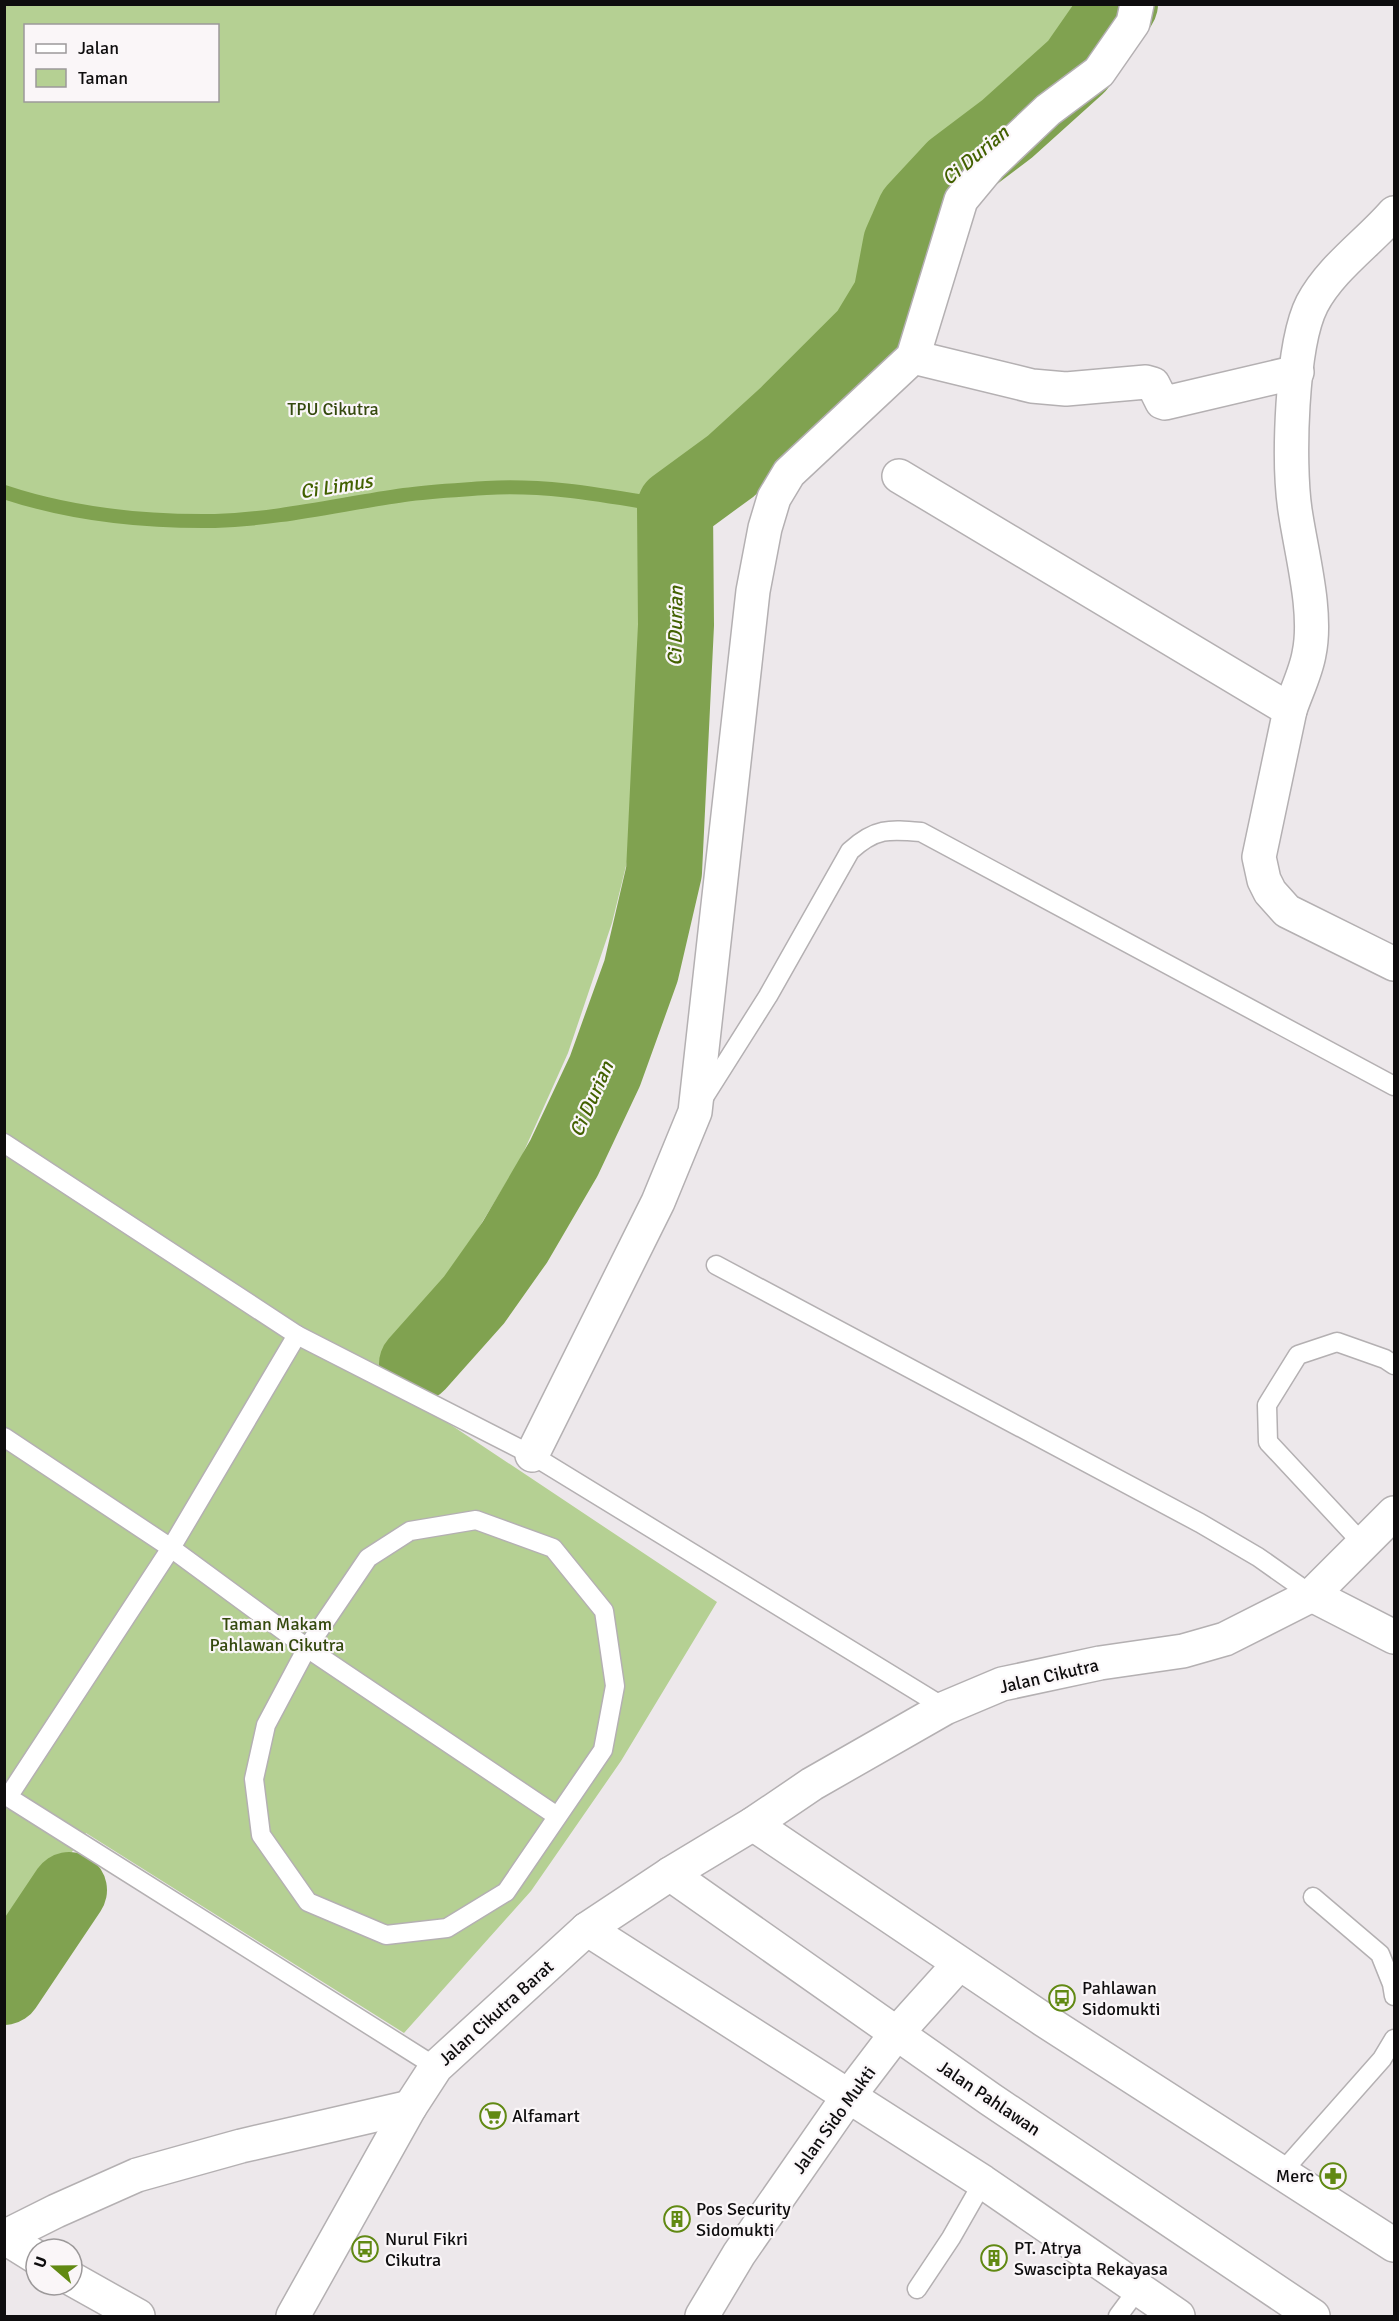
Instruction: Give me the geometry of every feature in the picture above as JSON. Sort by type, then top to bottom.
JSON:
[{"type":"street","points":[[532,1455],[658,1202],[695,1112],[753,591],[765,528],[774,498],[789,473],[913,357],[961,200],[990,165],[1048,110],[1099,72],[1133,23],[1137,4]]},
{"type":"street","points":[[1395,213],[1335,272],[1313,303],[1302,332],[1293,408],[1291,474],[1311,617],[1310,653],[1290,710],[1259,857],[1264,879],[1270,892],[1287,911],[1395,964]]},
{"type":"street","points":[[913,357],[1032,386],[1066,389],[1146,382],[1153,384],[1162,402],[1165,403],[1297,372]]},
{"type":"street","points":[[899,476],[1290,710]]},
{"type":"street","name":"Jalan Cikutra","points":[[670,1874],[753,1824],[812,1784],[945,1708],[1002,1684],[1100,1663],[1183,1651],[1226,1639],[1312,1595],[1395,1513]]},
{"type":"street","points":[[1312,1595],[1395,1636]]},
{"type":"street","points":[[753,1824],[959,1964],[1395,2245]]},
{"type":"street","name":"Jalan Cikutra Barat","points":[[293,2316],[410,2107],[436,2067],[587,1929],[670,1874]]},
{"type":"street","name":"Jalan Pahlawan","points":[[670,1874],[896,2034],[1312,2316]]},
{"type":"street","points":[[587,1929],[983,2182],[1157,2306]]},
{"type":"street","name":"Jalan Sido Mukti","points":[[702,2316],[739,2254],[848,2097],[896,2034],[959,1964]]},
{"type":"street","points":[[4,2237],[137,2175],[241,2146],[410,2107]]},
{"type":"street","points":[[4,2237],[24,2250]]},
{"type":"street","points":[[84,2286],[138,2316]]},
{"type":"lane","points":[[695,1112],[768,996],[850,851],[864,838],[880,830],[921,832],[1395,1086]]},
{"type":"lane","points":[[4,1143],[297,1335],[532,1455],[945,1708]]},
{"type":"lane","points":[[716,1265],[1200,1523],[1257,1557],[1312,1595]]},
{"type":"lane","points":[[297,1335],[171,1548],[6,1796],[436,2067]]},
{"type":"lane","points":[[1364,1545],[1268,1442],[1267,1405],[1298,1354],[1337,1342],[1385,1359],[1395,1365]]},
{"type":"lane","points":[[4,1437],[171,1548],[307,1648],[557,1816]]},
{"type":"lane","points":[[476,1520],[553,1548],[604,1611],[615,1686],[603,1750],[557,1816],[506,1892],[447,1928],[386,1935],[308,1902],[261,1835],[254,1779],[266,1725],[307,1648],[368,1558],[410,1531],[476,1520]]},
{"type":"lane","points":[[1313,1897],[1380,1954],[1395,1996]]},
{"type":"lane","points":[[1282,2172],[1382,2059],[1395,2039]]},
{"type":"lane","points":[[917,2289],[951,2238],[983,2182]]},
{"type":"lane","points":[[1118,2316],[1157,2306]]},
{"type":"green space","name":"TPU Cikutra","points":[[5,5],[1094,5],[1073,37],[999,102],[929,157],[891,192],[873,213],[863,241],[867,267],[857,293],[764,392],[655,481],[654,593],[645,698],[640,809],[612,923],[568,1053],[520,1160],[475,1234],[373,1373],[717,1602],[621,1761],[531,1891],[404,2033],[86,1833],[5,1942]]},
{"type":"waterway","name":"Ci Durian","points":[[417,1364],[474,1300],[515,1242],[564,1158],[605,1071],[641,971],[664,872],[676,625],[675,507],[731,466],[787,415],[868,334],[891,296],[901,243],[915,211],[954,169],[1007,129],[1077,66],[1120,4]]},
{"type":"waterway","name":"Ci Limus","points":[[4,492],[82,512],[188,521],[239,520],[414,494],[510,487],[581,492],[675,507]]},
{"type":"waterway","name":"Ci Durian","points":[[4,1987],[69,1890]]},
{"type":"place","name":"Pahlawan Sidomukti","points":[[1062,1998]]},
{"type":"place","name":"Alfamart","points":[[493,2116]]},
{"type":"place","name":"Merc","points":[[1333,2176]]},
{"type":"place","name":"Pos Security Sidomukti","points":[[677,2219]]},
{"type":"place","name":"Nurul Fikri Cikutra","points":[[365,2249]]},
{"type":"place","name":"PT. Atrya Swascipta Rekayasa","points":[[994,2258]]},
{"type":"park label","name":"Taman Makam Pahlawan Cikutra","points":[[277,1634]]}]
